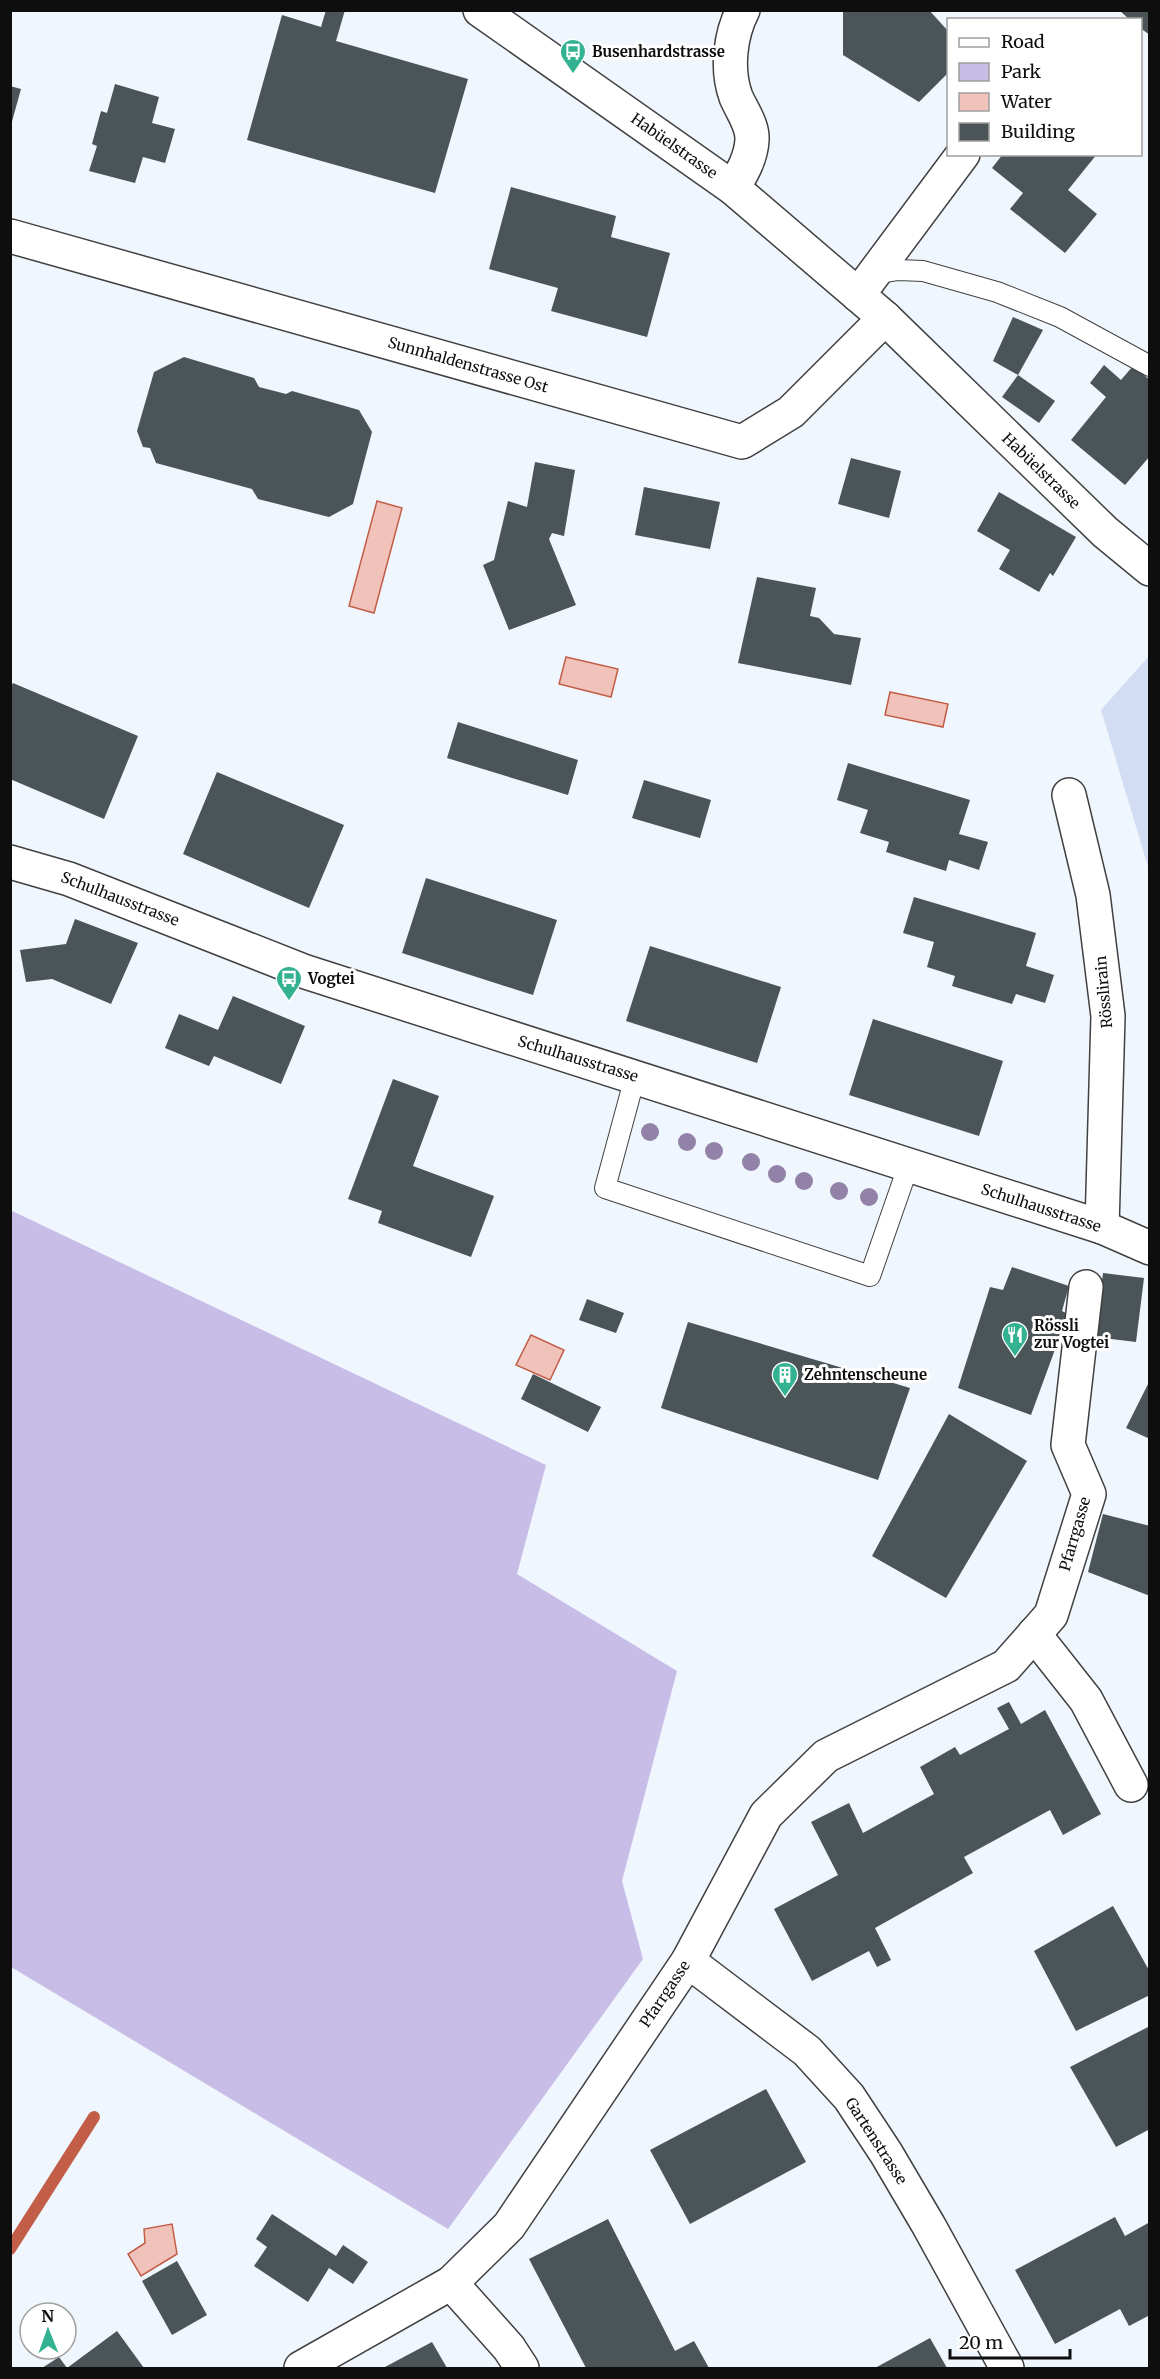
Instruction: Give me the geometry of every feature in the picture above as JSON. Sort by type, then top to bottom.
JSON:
[{"type":"street","name":"Habüelstrasse","points":[[480,10],[866,284],[885,318],[1105,532],[1149,569]]},
{"type":"street","points":[[733,188],[747,165],[752,140],[748,120],[735,94],[730,43],[743,10]]},
{"type":"street","points":[[866,284],[962,156]]},
{"type":"street","name":"Sunnhaldenstrasse Ost","points":[[10,236],[742,442],[791,412],[885,318]]},
{"type":"street","name":"Rösslirain","points":[[1069,795],[1093,895],[1108,1016],[1102,1227]]},
{"type":"street","name":"Schulhausstrasse","points":[[10,862],[69,879],[306,972],[1102,1227],[1149,1248]]},
{"type":"street","name":"Pfarrgasse","points":[[302,2368],[451,2283],[509,2226],[688,1960],[766,1815],[826,1756],[1006,1666],[1051,1615],[1089,1494],[1068,1445],[1086,1287]]},
{"type":"street","points":[[1034,1634],[1086,1700],[1131,1785]]},
{"type":"street","name":"Gartenstrasse","points":[[688,1960],[807,2051],[849,2097],[924,2217],[1007,2368]]},
{"type":"street","points":[[451,2283],[509,2348],[522,2368]]},
{"type":"lane","points":[[866,284],[898,270],[923,271],[997,292],[1060,317],[1149,366]]},
{"type":"lane","points":[[635,1077],[605,1188],[870,1276],[909,1164]]},
{"type":"shaded area","points":[[1149,656],[1149,870],[1101,710]]},
{"type":"green space","points":[[10,1210],[546,1465],[517,1574],[677,1671],[622,1881],[643,1959],[448,2229],[11,1967]]},
{"type":"water","points":[[377,501],[402,508],[374,613],[349,606]]},
{"type":"water","points":[[566,657],[618,669],[611,697],[559,684]]},
{"type":"water","points":[[890,692],[948,704],[943,727],[885,715]]},
{"type":"water","points":[[531,1335],[564,1350],[550,1380],[516,1365]]},
{"type":"water","points":[[172,2224],[177,2254],[141,2276],[128,2254],[145,2243],[144,2229]]},
{"type":"building","points":[[326,10],[345,10],[336,41],[468,79],[435,193],[247,140],[282,15],[321,27]]},
{"type":"building","points":[[843,10],[929,10],[947,30],[947,74],[919,102],[843,55]]},
{"type":"building","points":[[1119,10],[1150,10],[1150,35],[1142,29],[1142,18],[1128,18]]},
{"type":"building","points":[[115,84],[159,97],[152,123],[175,129],[165,163],[143,157],[135,183],[89,171],[97,146],[92,144],[101,111],[107,113]]},
{"type":"building","points":[[10,86],[21,89],[11,125],[10,125]]},
{"type":"building","points":[[1001,156],[1095,156],[1068,190],[1097,214],[1065,253],[1010,209],[1023,193],[992,168]]},
{"type":"building","points":[[511,187],[616,216],[611,237],[670,253],[647,337],[551,311],[558,288],[489,269]]},
{"type":"building","points":[[1013,317],[1043,330],[1018,375],[993,361]]},
{"type":"building","points":[[184,357],[254,378],[259,387],[286,394],[292,391],[359,410],[372,432],[353,504],[329,517],[258,499],[252,489],[156,463],[150,448],[143,447],[137,431],[154,372]]},
{"type":"building","points":[[1104,365],[1121,380],[1133,366],[1150,380],[1150,456],[1125,485],[1071,440],[1106,397],[1090,383]]},
{"type":"building","points":[[1018,375],[1055,401],[1039,423],[1002,397]]},
{"type":"building","points":[[851,458],[901,471],[889,518],[838,504]]},
{"type":"building","points":[[535,462],[575,470],[564,536],[552,533],[549,539],[576,605],[509,630],[483,565],[494,560],[508,501],[527,507]]},
{"type":"building","points":[[644,487],[720,502],[710,549],[635,535]]},
{"type":"building","points":[[999,492],[1076,537],[1053,576],[1050,573],[1039,592],[999,569],[1010,550],[977,531]]},
{"type":"building","points":[[757,577],[816,588],[810,616],[819,618],[834,634],[861,638],[851,685],[738,663]]},
{"type":"building","points":[[13,683],[138,736],[104,819],[10,779],[10,688]]},
{"type":"building","points":[[458,722],[578,760],[568,795],[447,758]]},
{"type":"building","points":[[848,763],[970,800],[959,834],[988,842],[979,870],[949,860],[946,871],[886,852],[889,842],[860,833],[868,810],[837,800]]},
{"type":"building","points":[[217,772],[344,825],[309,908],[183,854]]},
{"type":"building","points":[[644,780],[711,800],[700,838],[632,818]]},
{"type":"building","points":[[426,878],[557,920],[533,995],[402,953]]},
{"type":"building","points":[[914,897],[1036,933],[1026,966],[1054,975],[1045,1003],[1016,994],[1012,1004],[952,986],[955,976],[927,967],[934,942],[903,933]]},
{"type":"building","points":[[75,919],[138,943],[111,1004],[52,979],[26,982],[20,950],[66,944]]},
{"type":"building","points":[[650,946],[781,987],[757,1063],[626,1021]]},
{"type":"building","points":[[233,996],[305,1026],[281,1084],[214,1056],[209,1066],[165,1048],[179,1014],[218,1030]]},
{"type":"building","points":[[873,1019],[1003,1061],[979,1136],[849,1095]]},
{"type":"building","points":[[393,1079],[439,1096],[413,1166],[494,1196],[471,1257],[378,1223],[382,1211],[348,1199]]},
{"type":"building","points":[[1012,1267],[1069,1286],[1062,1311],[1068,1314],[1031,1415],[958,1388],[990,1287],[1003,1290]]},
{"type":"building","points":[[1103,1273],[1144,1278],[1136,1342],[1095,1337]]},
{"type":"building","points":[[587,1299],[624,1313],[616,1333],[579,1320]]},
{"type":"building","name":"Zehntenscheune","points":[[688,1322],[910,1388],[878,1480],[661,1408]]},
{"type":"building","points":[[533,1374],[601,1407],[588,1432],[521,1399]]},
{"type":"building","points":[[1150,1380],[1150,1439],[1126,1428]]},
{"type":"building","points":[[949,1414],[1027,1461],[946,1598],[872,1556]]},
{"type":"building","points":[[1103,1514],[1150,1526],[1150,1596],[1088,1572]]},
{"type":"building","points":[[1009,1702],[1021,1724],[1045,1710],[1101,1814],[1063,1835],[1050,1810],[964,1857],[973,1873],[875,1928],[891,1960],[877,1967],[869,1951],[812,1981],[774,1909],[838,1875],[811,1822],[849,1803],[863,1833],[934,1794],[920,1767],[955,1747],[960,1755],[1009,1729],[997,1708]]},
{"type":"building","points":[[1113,1906],[1150,1972],[1150,1995],[1076,2031],[1034,1951]]},
{"type":"building","points":[[1150,2026],[1150,2129],[1116,2147],[1070,2067]]},
{"type":"building","points":[[766,2089],[806,2162],[690,2224],[650,2150]]},
{"type":"building","points":[[272,2214],[336,2256],[343,2245],[368,2262],[353,2284],[329,2268],[308,2302],[254,2266],[267,2247],[256,2239]]},
{"type":"building","points":[[1115,2217],[1125,2236],[1150,2222],[1150,2315],[1129,2326],[1120,2309],[1055,2344],[1015,2270]]},
{"type":"building","points":[[608,2219],[675,2351],[694,2341],[709,2368],[586,2368],[529,2259]]},
{"type":"building","points":[[177,2261],[207,2315],[172,2335],[142,2281]]},
{"type":"building","points":[[117,2331],[144,2368],[67,2368]]},
{"type":"building","points":[[930,2338],[947,2368],[875,2368]]},
{"type":"building","points":[[432,2342],[447,2368],[383,2368]]},
{"type":"building","points":[[53,2361],[62,2361],[67,2368],[42,2368]]},
{"type":"waterway","points":[[10,2249],[94,2117]]},
{"type":"place","name":"Busenhardstrasse","points":[[573,75]]},
{"type":"place","name":"Vogtei","points":[[289,1002]]},
{"type":"place","name":"Rössli zur Vogtei","points":[[1015,1358]]},
{"type":"place","name":"Zehntenscheune","points":[[785,1398]]}]
